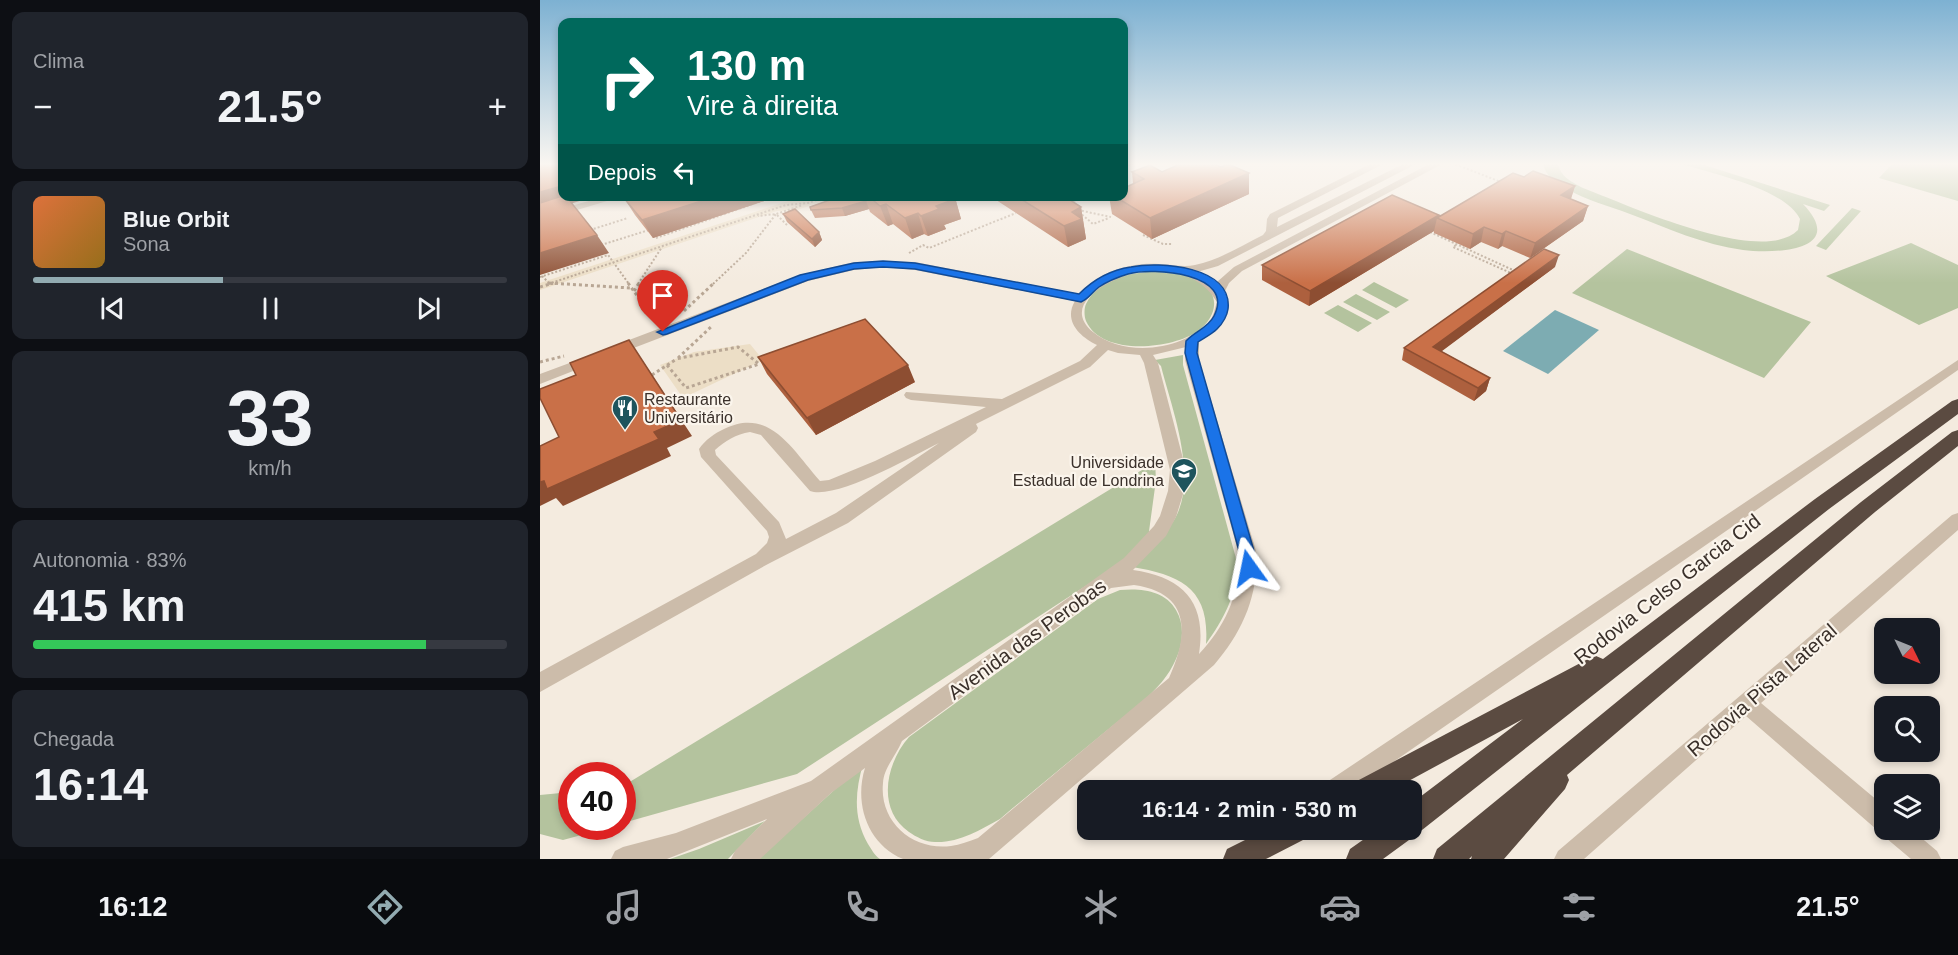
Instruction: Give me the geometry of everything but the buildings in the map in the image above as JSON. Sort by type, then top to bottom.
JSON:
[{"type":"highway","points":[[1922,430],[1958,391]]},
{"type":"highway","name":"Rodovia Celso Garcia Cid","points":[[1422,812],[1822,504],[1958,405]]},
{"type":"highway","points":[[1447,859],[1933,454],[1958,436]]},
{"type":"highway","points":[[1933,454],[1958,443]]},
{"type":"highway","points":[[1385,780],[1645,641]]},
{"type":"highway","points":[[1485,859],[1601,731]]},
{"type":"highway","points":[[1236,859],[1273,840]]},
{"type":"highway","points":[[1360,859],[1386,840]]},
{"type":"street","points":[[540,218],[594,203]]},
{"type":"street","points":[[1266,238],[1272,232],[1274,216],[1300,203]]},
{"type":"street","points":[[1185,270],[1209,282],[1219,291],[1223,303],[1221,314],[1214,326],[1182,346],[1145,352],[1115,349],[1085,333],[1078,322],[1077,310],[1081,298],[1093,286],[1110,276],[1153,267],[1185,270],[1221,261],[1334,203]]},
{"type":"street","points":[[1219,291],[1224,280],[1238,269],[1363,203]]},
{"type":"street","points":[[540,379],[804,278],[854,266],[883,264],[915,266],[1081,298]]},
{"type":"street","points":[[902,728],[886,747],[873,778],[872,808],[884,836],[896,845],[927,855],[949,858],[976,854],[1207,659],[1231,629],[1247,586],[1249,568],[1192,360],[1192,341]]},
{"type":"street","points":[[762,559],[775,547],[778,537],[772,527],[709,457],[707,449],[716,441],[744,426],[757,426],[766,431],[816,487],[831,486],[881,465],[1085,364],[1105,345]]},
{"type":"street","name":"Avenida das Perobas","points":[[743,859],[823,785],[1106,582],[1130,563],[1160,531],[1168,517],[1176,491],[1178,470],[1151,363],[1145,352]]},
{"type":"street","points":[[1350,780],[1958,364]]},
{"type":"street","points":[[910,395],[1003,404]]},
{"type":"street","points":[[540,683],[762,559],[842,518],[1003,404]]},
{"type":"street","name":"Rodovia Pista Lateral","points":[[1566,859],[1958,520]]},
{"type":"street","points":[[1106,582],[1123,578],[1150,579],[1165,584],[1186,602],[1191,615],[1192,644],[1187,662],[1170,691]]},
{"type":"street","points":[[1747,704],[1874,812]]},
{"type":"street","points":[[623,859],[676,845],[823,785]]},
{"type":"street","points":[[1236,859],[1264,840]]},
{"type":"street","points":[[1906,840],[1929,859]]},
{"type":"path","points":[[656,238],[756,203]]},
{"type":"path","points":[[540,287],[786,205],[807,203]]},
{"type":"path","points":[[753,216],[776,214],[808,203]]},
{"type":"path","points":[[1068,206],[1078,210],[1110,217],[1093,224],[1078,210],[1075,203]]},
{"type":"path","points":[[909,253],[922,246],[929,248],[1016,213]]},
{"type":"path","points":[[776,214],[787,225]]},
{"type":"path","points":[[684,311],[746,254],[776,214]]},
{"type":"path","points":[[628,218],[589,230],[657,324]]},
{"type":"path","points":[[697,224],[703,233]]},
{"type":"path","points":[[600,246],[651,229]]},
{"type":"path","points":[[1434,230],[1429,233],[1456,245],[1453,247],[1520,275]]},
{"type":"path","points":[[1143,235],[1163,244],[1173,244]]},
{"type":"path","points":[[632,289],[663,246]]},
{"type":"path","points":[[541,277],[608,255]]},
{"type":"path","points":[[541,277],[550,284],[632,289]]},
{"type":"path","points":[[652,375],[685,354],[712,326],[704,326]]},
{"type":"path","points":[[667,365],[686,388],[759,364],[738,347],[677,358]]},
{"type":"green space","points":[[1601,203],[1622,203],[1693,229],[1755,241],[1780,239],[1798,230],[1800,219],[1785,203],[1830,205],[1824,211],[1803,204],[1815,220],[1817,232],[1812,240],[1788,250],[1772,251],[1728,248]]},
{"type":"green space","points":[[1852,208],[1861,211],[1826,250],[1816,246]]},
{"type":"green space","points":[[1911,243],[1958,265],[1958,308],[1919,325],[1826,276]]},
{"type":"green space","points":[[1627,249],[1811,322],[1764,378],[1572,293]]},
{"type":"green space","points":[[1162,271],[1194,278],[1211,291],[1213,312],[1205,325],[1187,337],[1156,345],[1122,345],[1094,333],[1086,321],[1085,310],[1086,304],[1100,287],[1129,274]]},
{"type":"green space","points":[[1374,282],[1409,300],[1396,308],[1362,290]]},
{"type":"green space","points":[[1356,294],[1390,312],[1377,320],[1343,302]]},
{"type":"green space","points":[[1338,305],[1372,323],[1358,332],[1324,313]]},
{"type":"green space","points":[[1183,355],[1183,365],[1237,562],[1235,584],[1229,605],[1206,644],[1203,610],[1189,588],[1165,575],[1132,567],[1166,532],[1179,509],[1184,490],[1182,447],[1161,366],[1155,360]]},
{"type":"green space","points":[[1155,462],[1156,480],[1147,546],[797,774],[636,819],[636,778]]},
{"type":"green space","points":[[1136,589],[1159,594],[1171,603],[1179,616],[1182,628],[1180,647],[1170,671],[1162,682],[1142,702],[1000,819],[969,835],[944,842],[928,841],[909,832],[892,811],[888,799],[888,786],[895,760],[909,737],[1098,599],[1120,590]]},
{"type":"green space","points":[[863,764],[857,795],[858,815],[868,844],[880,859],[758,859]]},
{"type":"green space","points":[[558,793],[558,839],[540,834],[540,795]]},
{"type":"green space","points":[[765,821],[728,859],[670,859],[699,849]]},
{"type":"shaded area","points":[[782,203],[818,203],[797,210],[777,211],[540,290],[540,283]]},
{"type":"shaded area","points":[[750,344],[763,360],[683,398],[660,365],[694,352]]},
{"type":"water","points":[[1555,310],[1599,330],[1548,374],[1503,351]]},
{"type":"place","name":"Restaurante Universitário","points":[[625,431]]},
{"type":"place","name":"Universidade Estadual de Londrina","points":[[1184,494]]},
{"type":"route","points":[[663,332],[804,278],[854,266],[897,264],[915,266],[1081,298],[1093,286],[1110,276],[1131,270],[1153,267],[1185,270],[1209,282],[1219,291],[1223,303],[1221,314],[1214,326],[1192,341],[1191,353],[1249,568]]}]
